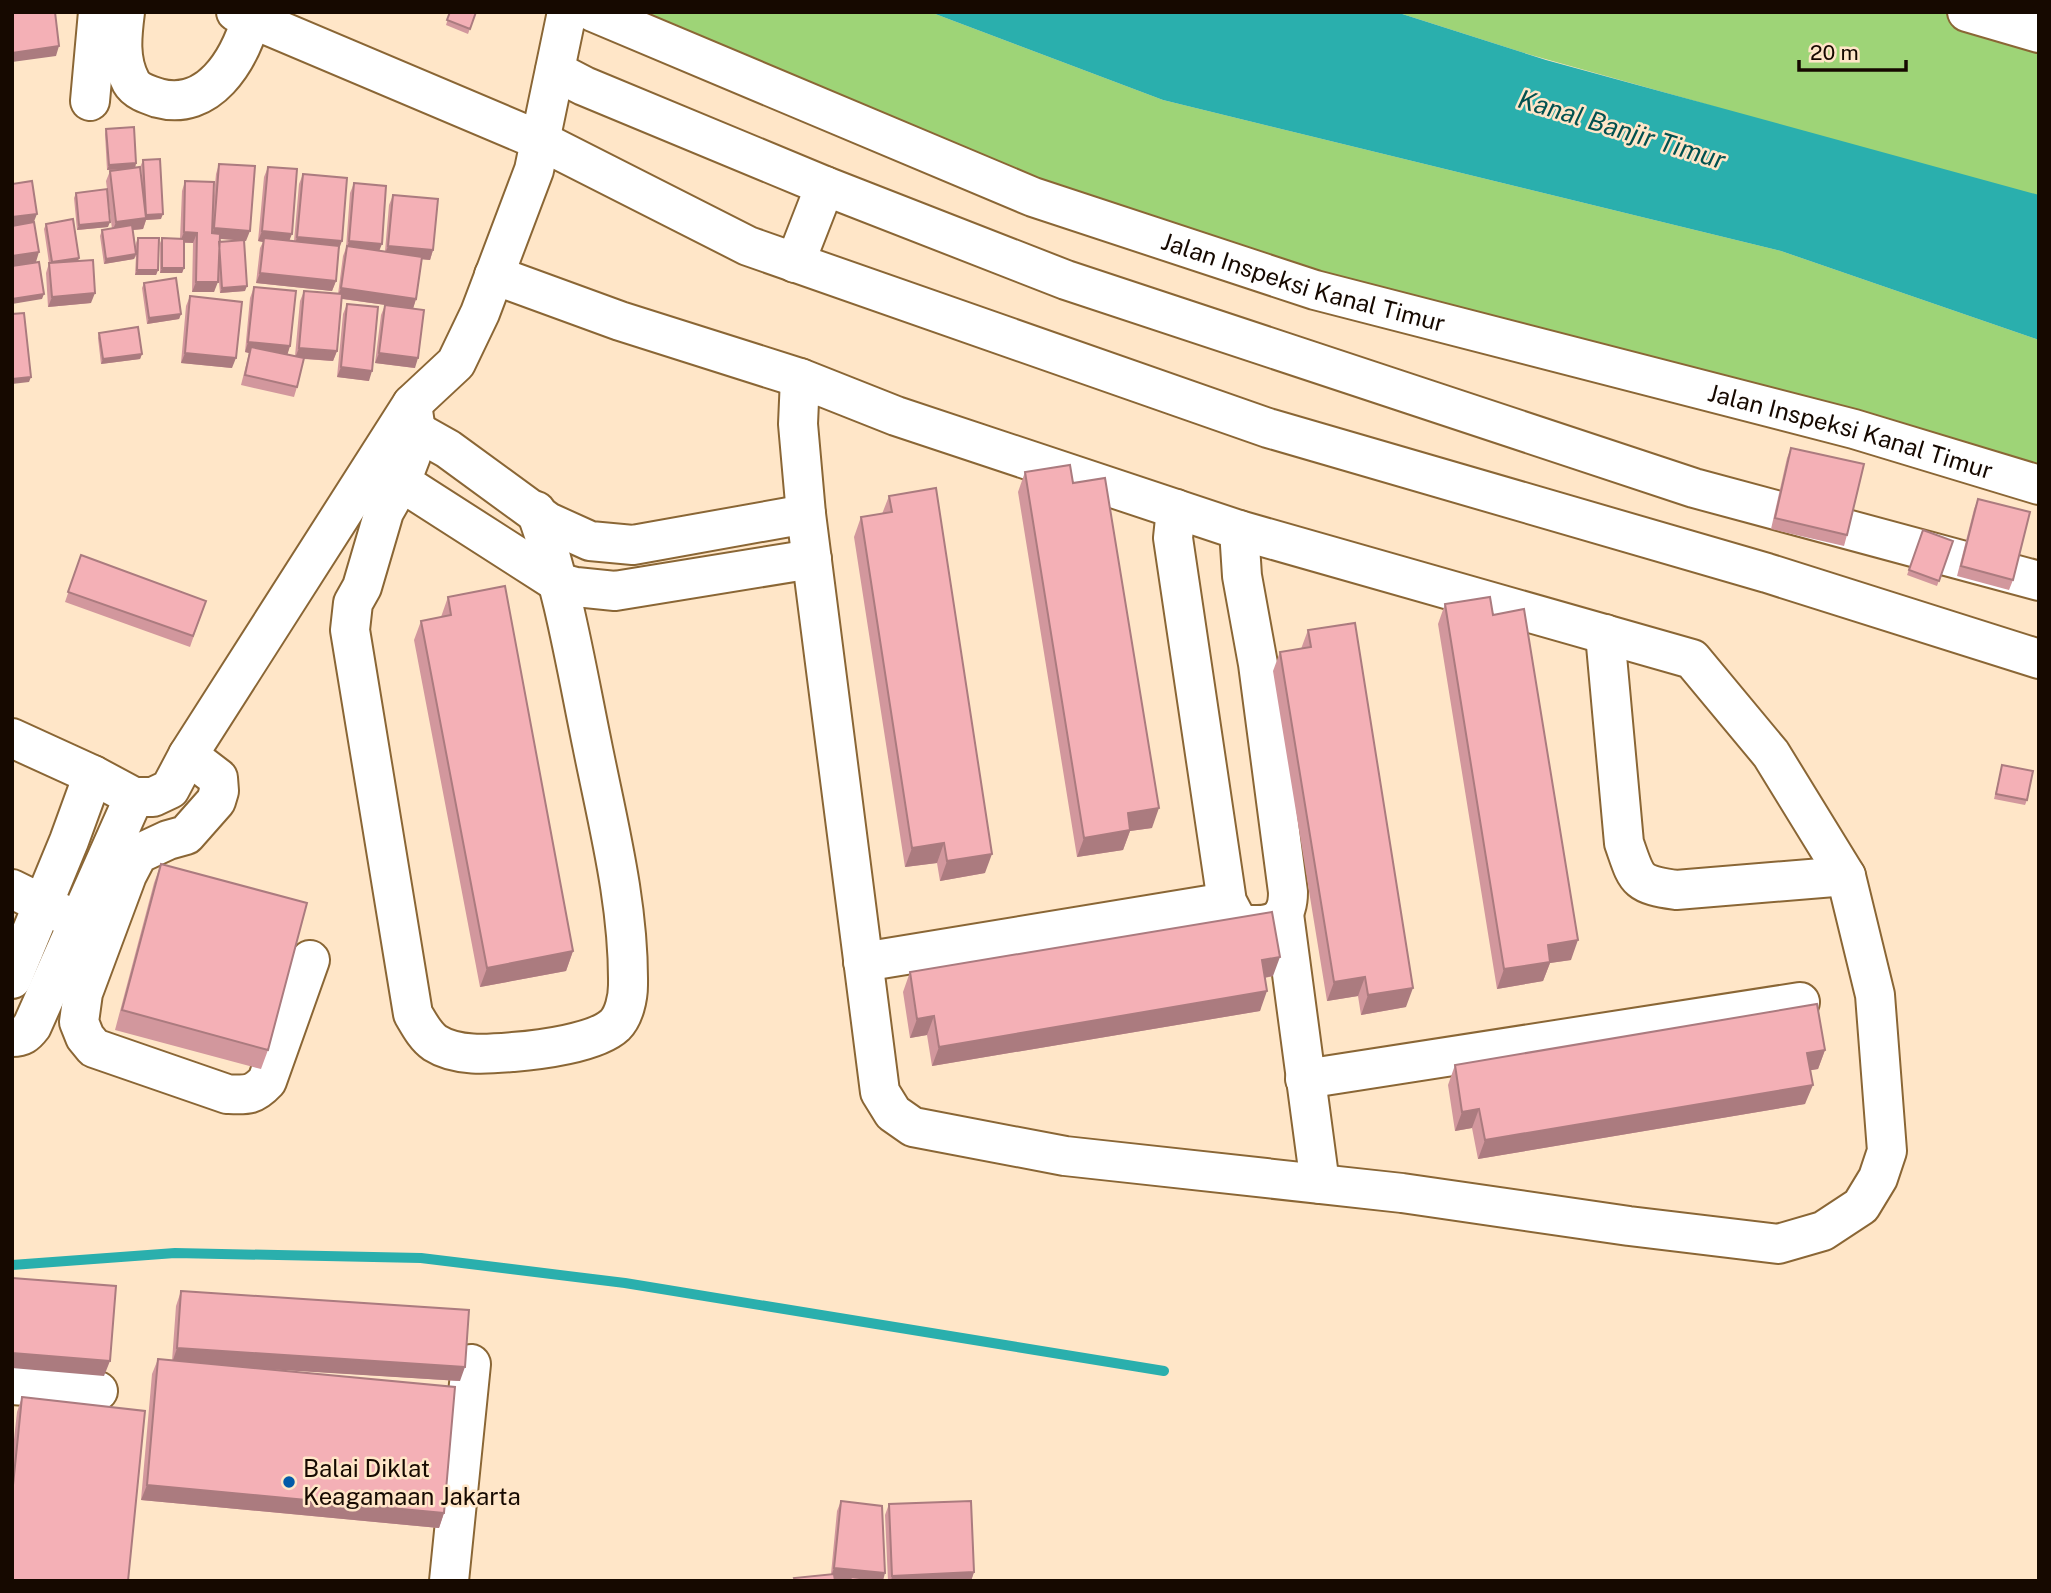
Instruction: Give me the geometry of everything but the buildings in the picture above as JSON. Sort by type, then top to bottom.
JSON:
[{"type":"street","points":[[90,101],[98,12]]},
{"type":"street","points":[[125,12],[123,60],[132,84],[147,95],[166,100],[194,97],[213,85],[230,67],[244,41],[243,16],[541,141],[748,246],[1268,428],[1767,573],[2039,659]]},
{"type":"street","points":[[12,738],[134,797],[153,797],[170,789],[188,755],[414,418],[456,363],[480,313],[534,170],[567,12]]},
{"type":"street","name":"Jalan Inspeksi Kanal Timur","points":[[593,12],[1033,197],[1315,290],[1854,429],[2039,485]]},
{"type":"street","points":[[1967,12],[2039,33]]},
{"type":"street","points":[[555,71],[584,86],[825,186],[1066,280],[1695,488],[2039,581]]},
{"type":"street","points":[[794,262],[825,186]]},
{"type":"street","points":[[494,275],[620,321],[800,378],[896,416],[1239,530],[1692,659],[1771,754],[1846,876],[1875,995],[1886,1151],[1878,1178],[1861,1206],[1823,1231],[1777,1244],[1629,1226],[1402,1193],[1065,1156],[914,1127],[893,1113],[880,1092],[811,559],[798,424],[800,378]]},
{"type":"street","points":[[414,418],[411,456],[401,482],[384,512],[362,587],[353,603],[350,630],[413,1014],[423,1031],[435,1043],[453,1051],[491,1054],[543,1049],[597,1035],[614,1026],[623,1012],[629,988],[623,901],[558,582],[536,511]]},
{"type":"street","points":[[414,418],[448,449],[548,522],[590,541],[633,545],[806,514]]},
{"type":"street","points":[[401,482],[558,582],[576,587],[615,591],[811,559]]},
{"type":"street","points":[[1175,509],[1173,538],[1227,902],[1240,922],[1248,925],[1269,924],[1284,914],[1288,906],[1289,892],[1258,664],[1242,576],[1239,530]]},
{"type":"street","points":[[1605,634],[1625,843],[1636,876],[1649,886],[1676,890],[1846,876]]},
{"type":"street","points":[[12,1037],[26,1034],[68,987],[138,854],[186,835],[216,801],[218,778],[188,755]]},
{"type":"street","points":[[12,979],[28,897],[93,775]]},
{"type":"street","points":[[134,797],[79,921],[68,987],[85,1037],[94,1048],[227,1094],[249,1095],[257,1092],[267,1081],[310,960]]},
{"type":"street","points":[[28,897],[79,921]]},
{"type":"street","points":[[863,962],[1227,902]]},
{"type":"street","points":[[1284,914],[1320,1184]]},
{"type":"street","points":[[1305,1079],[1800,1002]]},
{"type":"street","points":[[449,1581],[471,1364]]},
{"type":"street","points":[[12,1385],[98,1391]]},
{"type":"green space","points":[[593,12],[930,12],[1163,100],[1781,251],[2039,340],[2039,485],[1315,290]]},
{"type":"green space","points":[[1396,12],[1966,12],[2039,34],[2039,203],[1531,55]]},
{"type":"water","name":"Kanal Banjir Timur","points":[[930,12],[1396,12],[1546,60],[2039,195],[2039,340],[1781,251],[1163,100]]},
{"type":"waterway","points":[[12,1265],[175,1253],[421,1258],[625,1283],[1164,1371]]},
{"type":"place","name":"Balai Diklat Keagamaan Jakarta","points":[[289,1482]]}]
